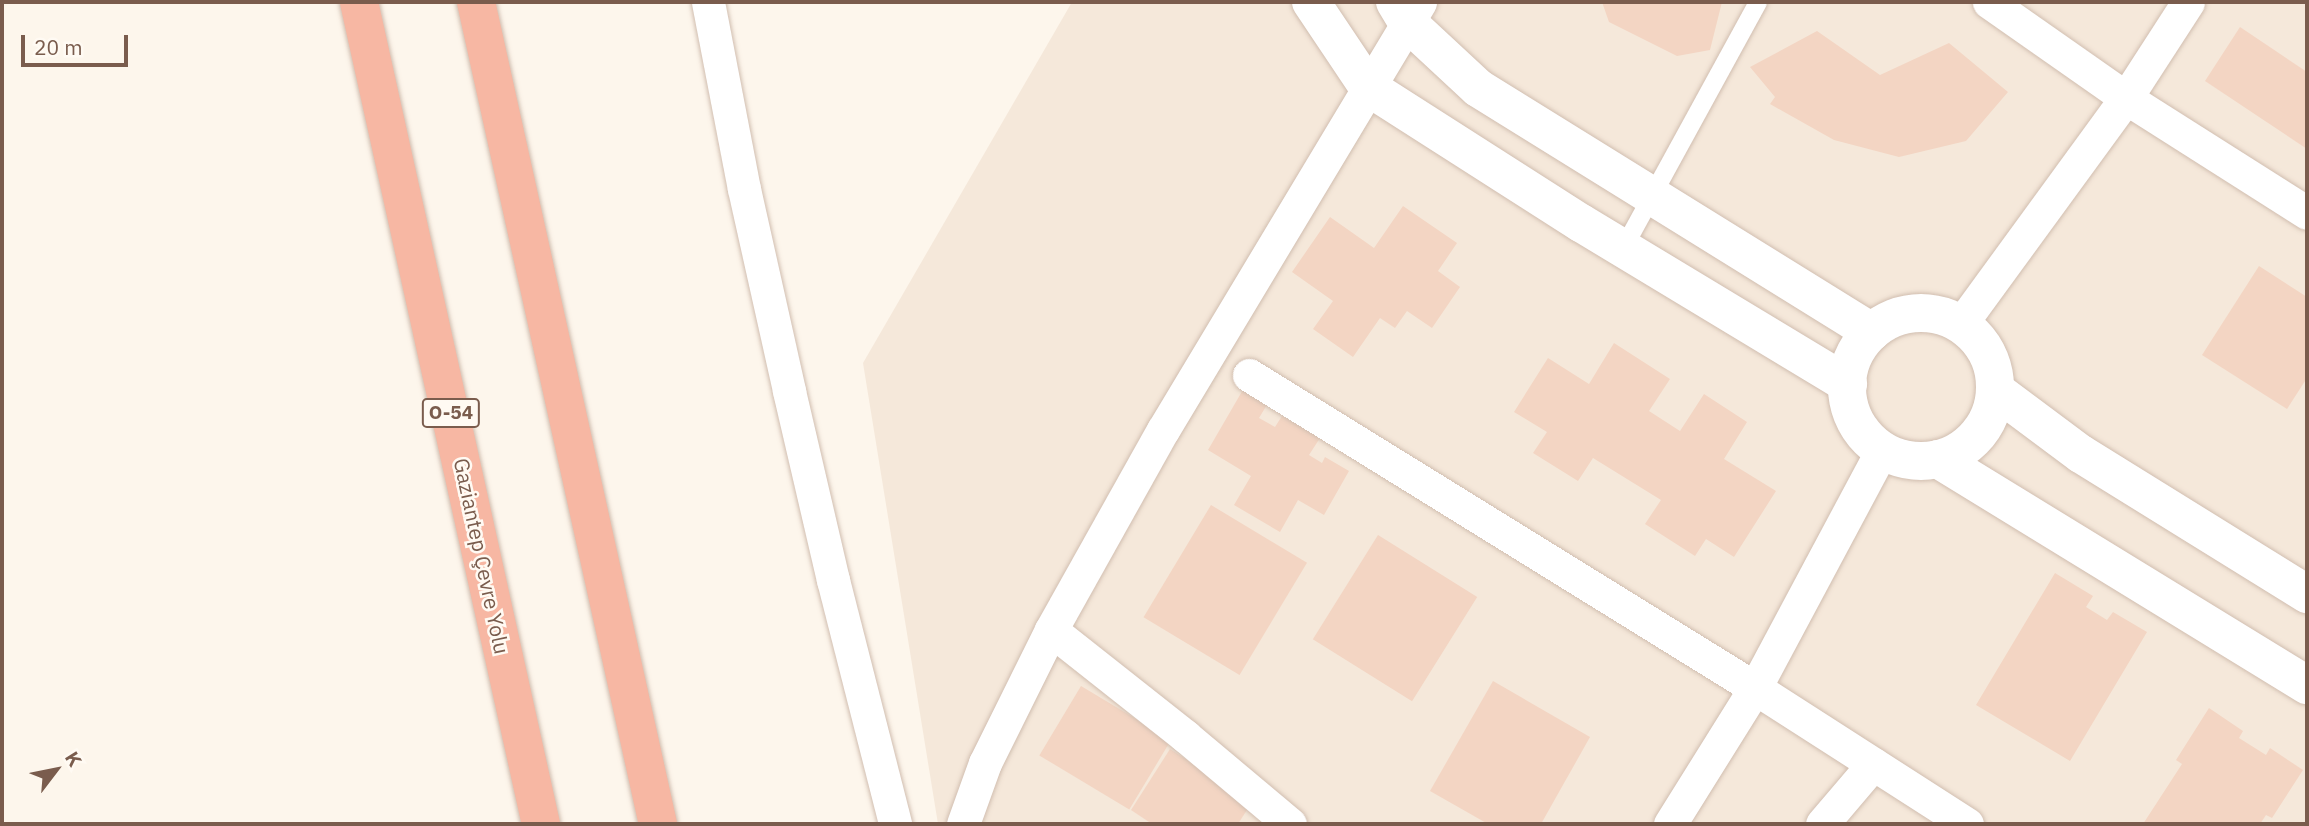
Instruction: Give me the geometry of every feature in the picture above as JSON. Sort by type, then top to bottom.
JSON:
[{"type":"highway","name":"Gaziantep Çevre Yolu","points":[[359,2],[541,824]]},
{"type":"highway","points":[[476,2],[658,824]]},
{"type":"street","points":[[708,2],[744,189],[789,391],[832,580],[895,824]]},
{"type":"street","points":[[1311,2],[1368,87],[1623,249],[1847,384]]},
{"type":"street","points":[[1989,2],[2126,98],[2307,213]]},
{"type":"street","points":[[1961,324],[2126,98],[2188,2]]},
{"type":"street","points":[[963,824],[985,763],[1051,630],[1163,430],[1368,87],[1407,9],[1478,88],[1871,332]]},
{"type":"street","points":[[1905,314],[1943,316],[1961,324],[1987,353],[1995,390],[1992,410],[1984,427],[1964,447],[1938,459],[1918,461],[1882,450],[1856,421],[1849,403],[1847,384],[1851,364],[1859,347],[1871,332],[1905,314]]},
{"type":"street","points":[[1249,374],[1755,688],[1966,824]]},
{"type":"street","points":[[1995,390],[2081,454],[2307,594]]},
{"type":"street","points":[[1671,824],[1755,688],[1882,450]]},
{"type":"street","points":[[1938,459],[2307,685]]},
{"type":"street","points":[[1051,630],[1185,736],[1290,824]]},
{"type":"street","points":[[1822,824],[1873,764]]},
{"type":"lane","points":[[1623,249],[1650,195],[1758,2]]},
{"type":"shaded area","points":[[1072,2],[2307,2],[2307,824],[938,824],[863,363]]},
{"type":"building","points":[[1602,2],[1722,2],[1710,50],[1677,56],[1609,22]]},
{"type":"building","points":[[2240,27],[2307,72],[2307,149],[2205,81]]},
{"type":"building","points":[[1817,31],[1880,75],[1949,43],[2008,92],[1966,141],[1899,157],[1834,140],[1770,104],[1775,97],[1750,67]]},
{"type":"building","points":[[1403,206],[1457,243],[1438,271],[1460,287],[1432,328],[1407,311],[1395,328],[1380,318],[1353,357],[1313,329],[1333,301],[1292,272],[1330,217],[1374,248]]},
{"type":"building","points":[[2259,266],[2307,297],[2307,378],[2287,409],[2202,355]]},
{"type":"building","points":[[1614,343],[1670,379],[1649,411],[1680,431],[1704,394],[1747,422],[1724,459],[1776,491],[1734,557],[1706,539],[1695,556],[1645,524],[1661,500],[1593,458],[1578,481],[1533,453],[1547,432],[1514,412],[1548,358],[1589,384]]},
{"type":"building","points":[[1244,388],[1268,403],[1259,418],[1275,427],[1282,416],[1320,438],[1309,455],[1322,463],[1325,457],[1349,471],[1324,515],[1298,500],[1280,532],[1234,505],[1251,476],[1208,450]]},
{"type":"building","points":[[1211,505],[1307,563],[1240,675],[1144,617]]},
{"type":"building","points":[[1378,535],[1477,597],[1412,701],[1313,639]]},
{"type":"building","points":[[2055,573],[2093,596],[2086,607],[2107,620],[2113,612],[2147,632],[2070,761],[1976,705]]},
{"type":"building","points":[[1493,681],[1590,737],[1541,824],[1488,824],[1430,791]]},
{"type":"building","points":[[1081,686],[1171,740],[1129,810],[1039,755]]},
{"type":"building","points":[[2209,708],[2243,731],[2239,738],[2266,755],[2270,748],[2303,770],[2272,818],[2266,815],[2260,824],[2143,824],[2182,764],[2176,760]]},
{"type":"building","points":[[1170,749],[1252,802],[1238,824],[1152,824],[1131,810]]}]
